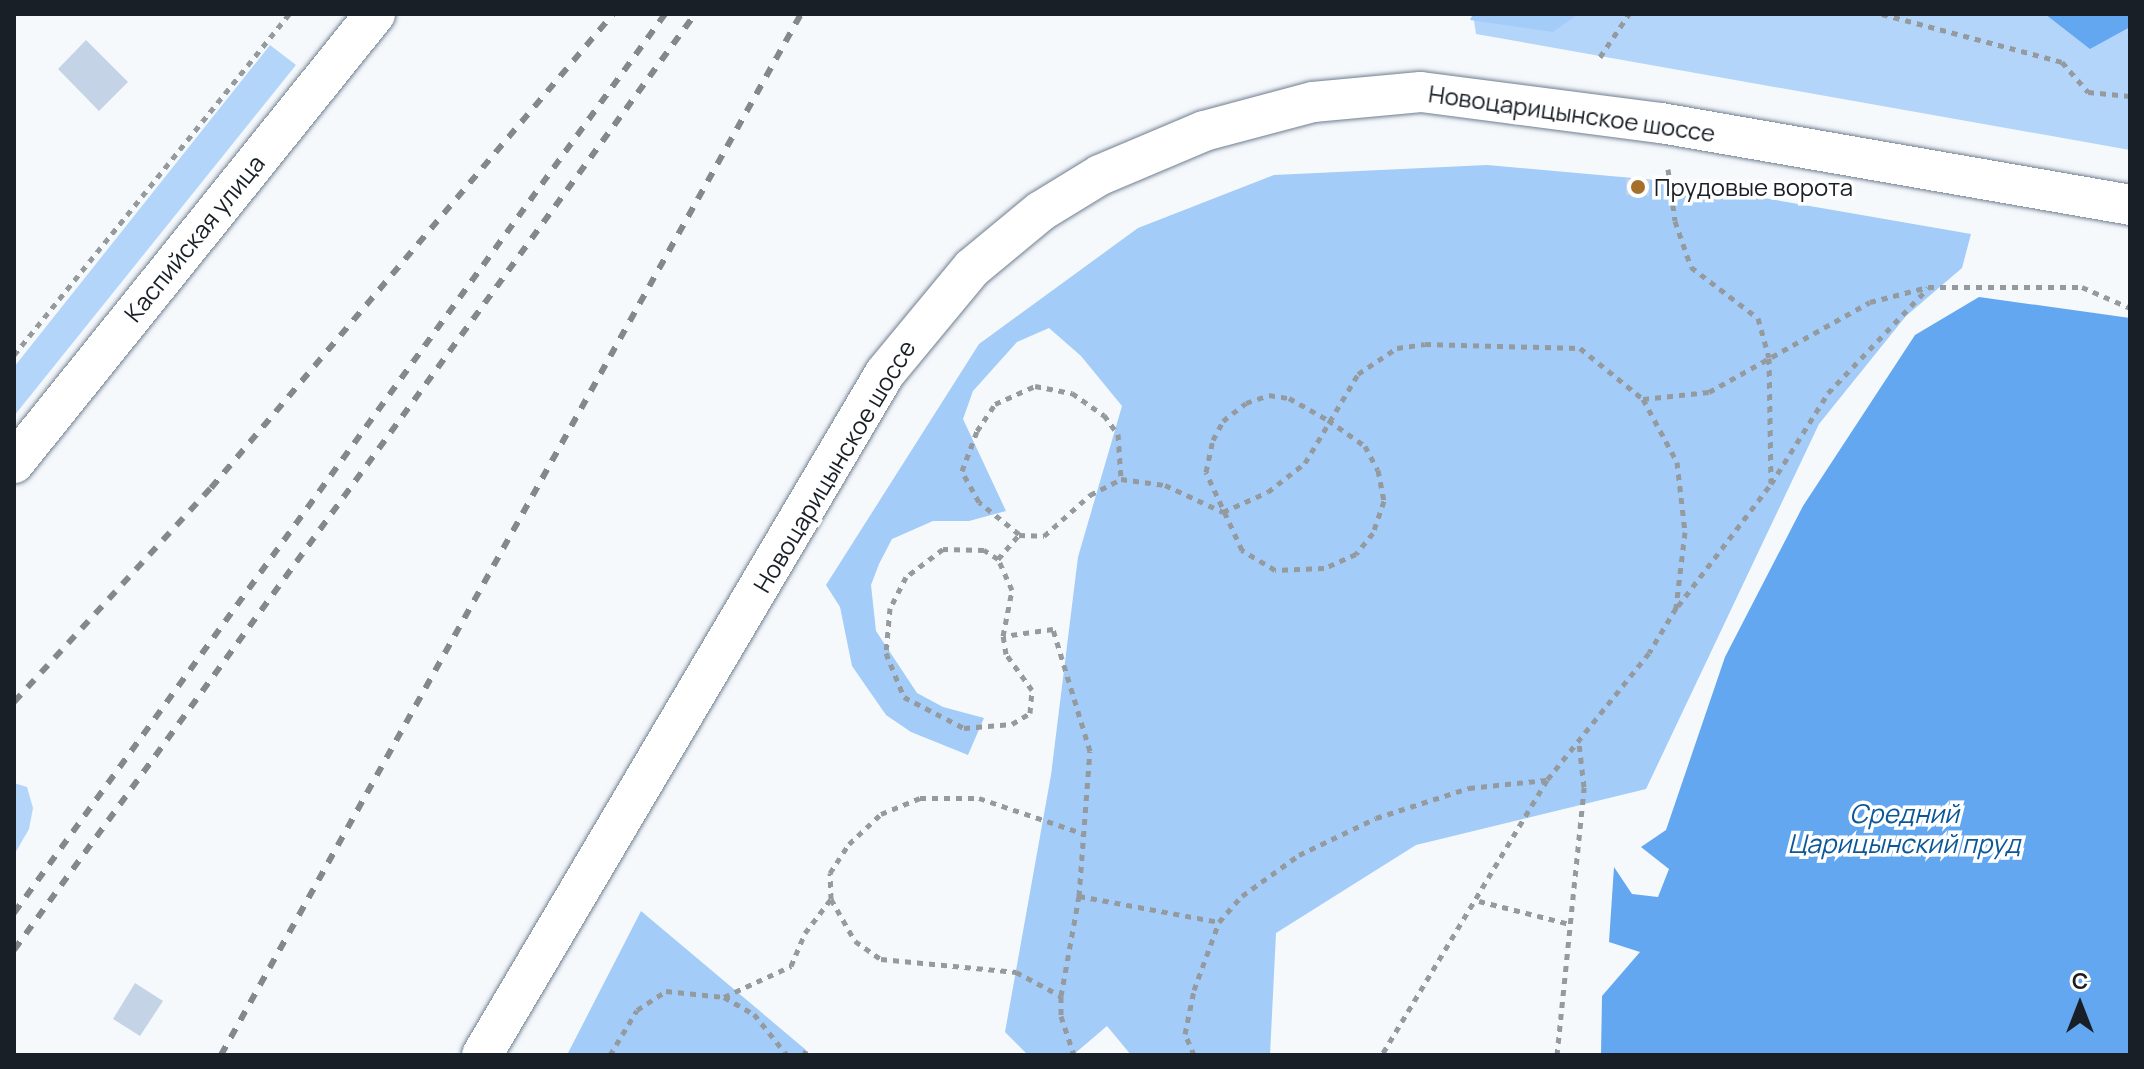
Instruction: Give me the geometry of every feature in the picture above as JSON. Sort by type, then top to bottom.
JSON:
[{"type":"main road","name":"Каспийская улица","points":[[14,463],[375,14]]},
{"type":"main road","name":"Новоцарицынское шоссе","points":[[482,1055],[885,373],[972,268],[1041,211],[1100,175],[1204,131],[1313,102],[1421,92],[1661,123],[2130,205]]},
{"type":"path","points":[[14,355],[289,14]]},
{"type":"path","points":[[1600,57],[1629,14]]},
{"type":"path","points":[[1882,14],[2062,62],[2088,92],[2130,96]]},
{"type":"path","points":[[1668,169],[1675,221],[1691,267],[1758,318],[1769,358],[1771,484]]},
{"type":"path","points":[[1382,1055],[1479,901],[1547,780],[1649,653],[1676,608],[1771,484],[1828,393],[1928,287]]},
{"type":"path","points":[[1643,399],[1709,392],[1870,302],[1928,287],[2082,287],[2130,308]]},
{"type":"path","points":[[1121,479],[1118,434],[1104,415],[1072,393],[1035,386],[995,404],[977,431],[962,471],[979,502],[1019,535],[1044,536],[1090,495],[1121,479],[1165,485],[1223,512],[1268,492],[1305,463],[1358,374],[1397,348],[1425,344],[1580,348],[1643,399],[1677,462],[1685,532],[1676,608]]},
{"type":"path","points":[[1269,395],[1289,398],[1365,446],[1378,470],[1384,501],[1373,533],[1356,554],[1324,568],[1275,570],[1242,550],[1223,512],[1206,472],[1213,440],[1223,421],[1246,403],[1269,395]]},
{"type":"path","points":[[998,559],[1019,535]]},
{"type":"path","points":[[943,549],[984,550],[998,559],[1012,590],[1003,636],[1006,654],[1032,690],[1030,713],[1012,724],[964,728],[904,697],[886,653],[890,608],[906,577],[943,549]]},
{"type":"path","points":[[1003,636],[1053,629],[1090,751],[1079,896],[1061,996],[1061,1016],[1074,1055]]},
{"type":"path","points":[[1557,1055],[1584,787],[1579,743]]},
{"type":"path","points":[[1194,1055],[1185,1034],[1219,922],[1242,896],[1299,855],[1376,818],[1469,788],[1547,780]]},
{"type":"path","points":[[1061,996],[1016,972],[881,959],[855,941],[831,899],[830,873],[849,844],[881,814],[920,798],[979,798],[1082,833]]},
{"type":"path","points":[[1079,896],[1219,922]]},
{"type":"path","points":[[724,997],[791,966],[805,933],[831,899]]},
{"type":"path","points":[[1479,901],[1570,924]]},
{"type":"path","points":[[610,1055],[637,1010],[666,991],[724,997],[754,1014],[787,1055]]},
{"type":"shaded area","points":[[1473,14],[2130,14],[2130,150],[1476,34]]},
{"type":"shaded area","points":[[1473,14],[1578,14],[1553,32],[1470,20]]},
{"type":"shaded area","points":[[270,45],[296,65],[14,416],[14,367]]},
{"type":"shaded area","points":[[1487,165],[1666,181],[1971,234],[1962,268],[1906,316],[1819,424],[1646,789],[1416,845],[1276,933],[1270,1055],[1131,1055],[1107,1026],[1073,1055],[1028,1055],[1005,1032],[1051,775],[1078,557],[1122,406],[1081,356],[1049,328],[1017,342],[973,391],[963,419],[1006,511],[969,521],[933,521],[892,539],[879,564],[871,585],[876,631],[917,693],[943,707],[984,718],[968,755],[911,732],[886,715],[852,666],[840,607],[826,585],[979,344],[1138,228],[1274,175]]},
{"type":"shaded area","points":[[14,783],[27,787],[33,808],[29,829],[14,855]]},
{"type":"shaded area","points":[[641,911],[806,1050],[804,1055],[567,1055]]},
{"type":"water","points":[[2045,14],[2130,14],[2130,27],[2090,49]]},
{"type":"water","name":"Средний Царицынский пруд","points":[[1979,297],[2130,318],[2130,1055],[1601,1055],[1602,996],[1640,952],[1609,942],[1614,867],[1632,894],[1658,897],[1669,869],[1641,847],[1666,830],[1725,657],[1803,506],[1915,335]]},
{"type":"building","points":[[86,40],[128,82],[99,111],[58,69]]},
{"type":"building","name":"Прудовые ворота","points":[[1626,179],[1650,180],[1649,196],[1626,195]]},
{"type":"building","points":[[135,983],[163,1001],[140,1036],[113,1019]]},
{"type":"railway","points":[[14,702],[211,488],[613,14]]},
{"type":"railway","points":[[14,913],[665,14]]},
{"type":"railway","points":[[14,950],[695,14]]},
{"type":"railway","points":[[221,1055],[801,14]]},
{"type":"place","name":"Прудовые ворота","points":[[1638,187]]}]
